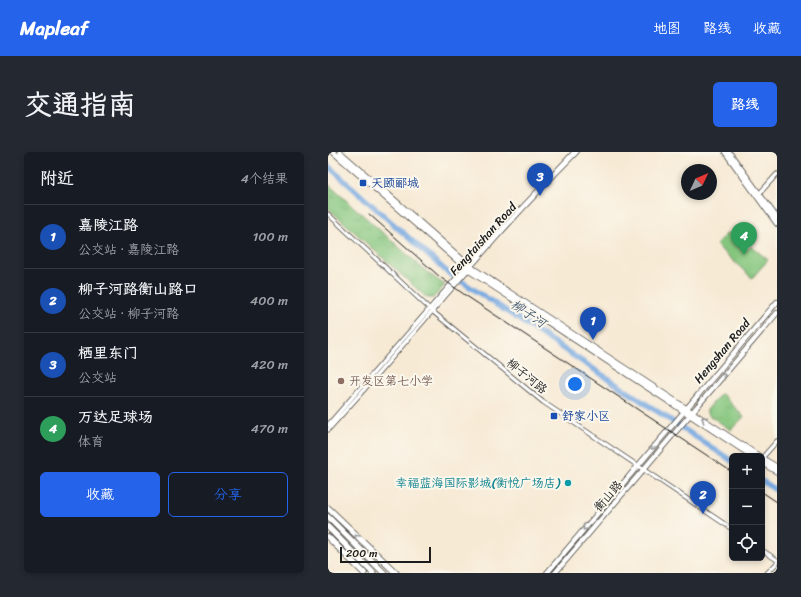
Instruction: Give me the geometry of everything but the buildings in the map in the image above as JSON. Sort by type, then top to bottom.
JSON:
[{"type":"highway","points":[[328,508],[396,573]]},
{"type":"highway","points":[[328,512],[354,543]]},
{"type":"highway","points":[[328,517],[385,573]]},
{"type":"highway","points":[[328,529],[373,573]]},
{"type":"highway","points":[[328,537],[364,573]]},
{"type":"main road","points":[[333,152],[467,269],[682,415],[747,453]]},
{"type":"main road","points":[[340,152],[467,269],[687,408],[754,453]]},
{"type":"main road","points":[[725,152],[777,224]]},
{"type":"main road","points":[[729,152],[777,218]]},
{"type":"main road","name":"Hengshan Road","points":[[547,573],[777,302]]},
{"type":"main road","name":"Hengshan Road","points":[[676,432],[777,313]]},
{"type":"main road","name":"衡山路","points":[[554,573],[676,432]]},
{"type":"main road","points":[[765,460],[777,468]]},
{"type":"main road","points":[[765,465],[777,472]]},
{"type":"street","name":"Fengtaishan Road","points":[[329,426],[467,269],[574,152]]},
{"type":"street","name":"Fengtaishan Road","points":[[467,269],[577,152]]},
{"type":"street","points":[[759,194],[777,174]]},
{"type":"street","name":"柳子河路","points":[[328,214],[431,310],[544,402],[729,527]]},
{"type":"street","points":[[765,455],[777,441]]},
{"type":"street","points":[[765,552],[777,560]]},
{"type":"street","points":[[767,573],[777,563]]},
{"type":"green space","points":[[328,184],[428,273],[445,285],[433,298],[427,298],[328,208]]},
{"type":"green space","points":[[728,232],[747,250],[751,246],[768,260],[752,278],[716,245]]},
{"type":"green space","points":[[721,393],[744,417],[731,430],[707,414],[707,410]]},
{"type":"waterway","name":"柳子河","points":[[328,166],[446,271],[729,459]]},
{"type":"waterway","name":"柳子河","points":[[765,483],[777,491]]},
{"type":"railway","points":[[369,214],[440,277],[465,295],[729,470]]},
{"type":"railway","points":[[765,494],[777,502]]},
{"type":"place","name":"天颐郦城","points":[[363,183]]},
{"type":"place","name":"栖里东门","points":[[540,196]]},
{"type":"place","name":"万达足球场","points":[[744,255]]},
{"type":"place","name":"嘉陵江路","points":[[593,340]]},
{"type":"place","name":"开发区第七小学","points":[[341,381]]},
{"type":"place","name":"舒家小区","points":[[554,416]]},
{"type":"place","name":"幸福蓝海国际影城(衡悦广场店)","points":[[568,483]]},
{"type":"place","name":"柳子河路衡山路口","points":[[703,514]]}]
